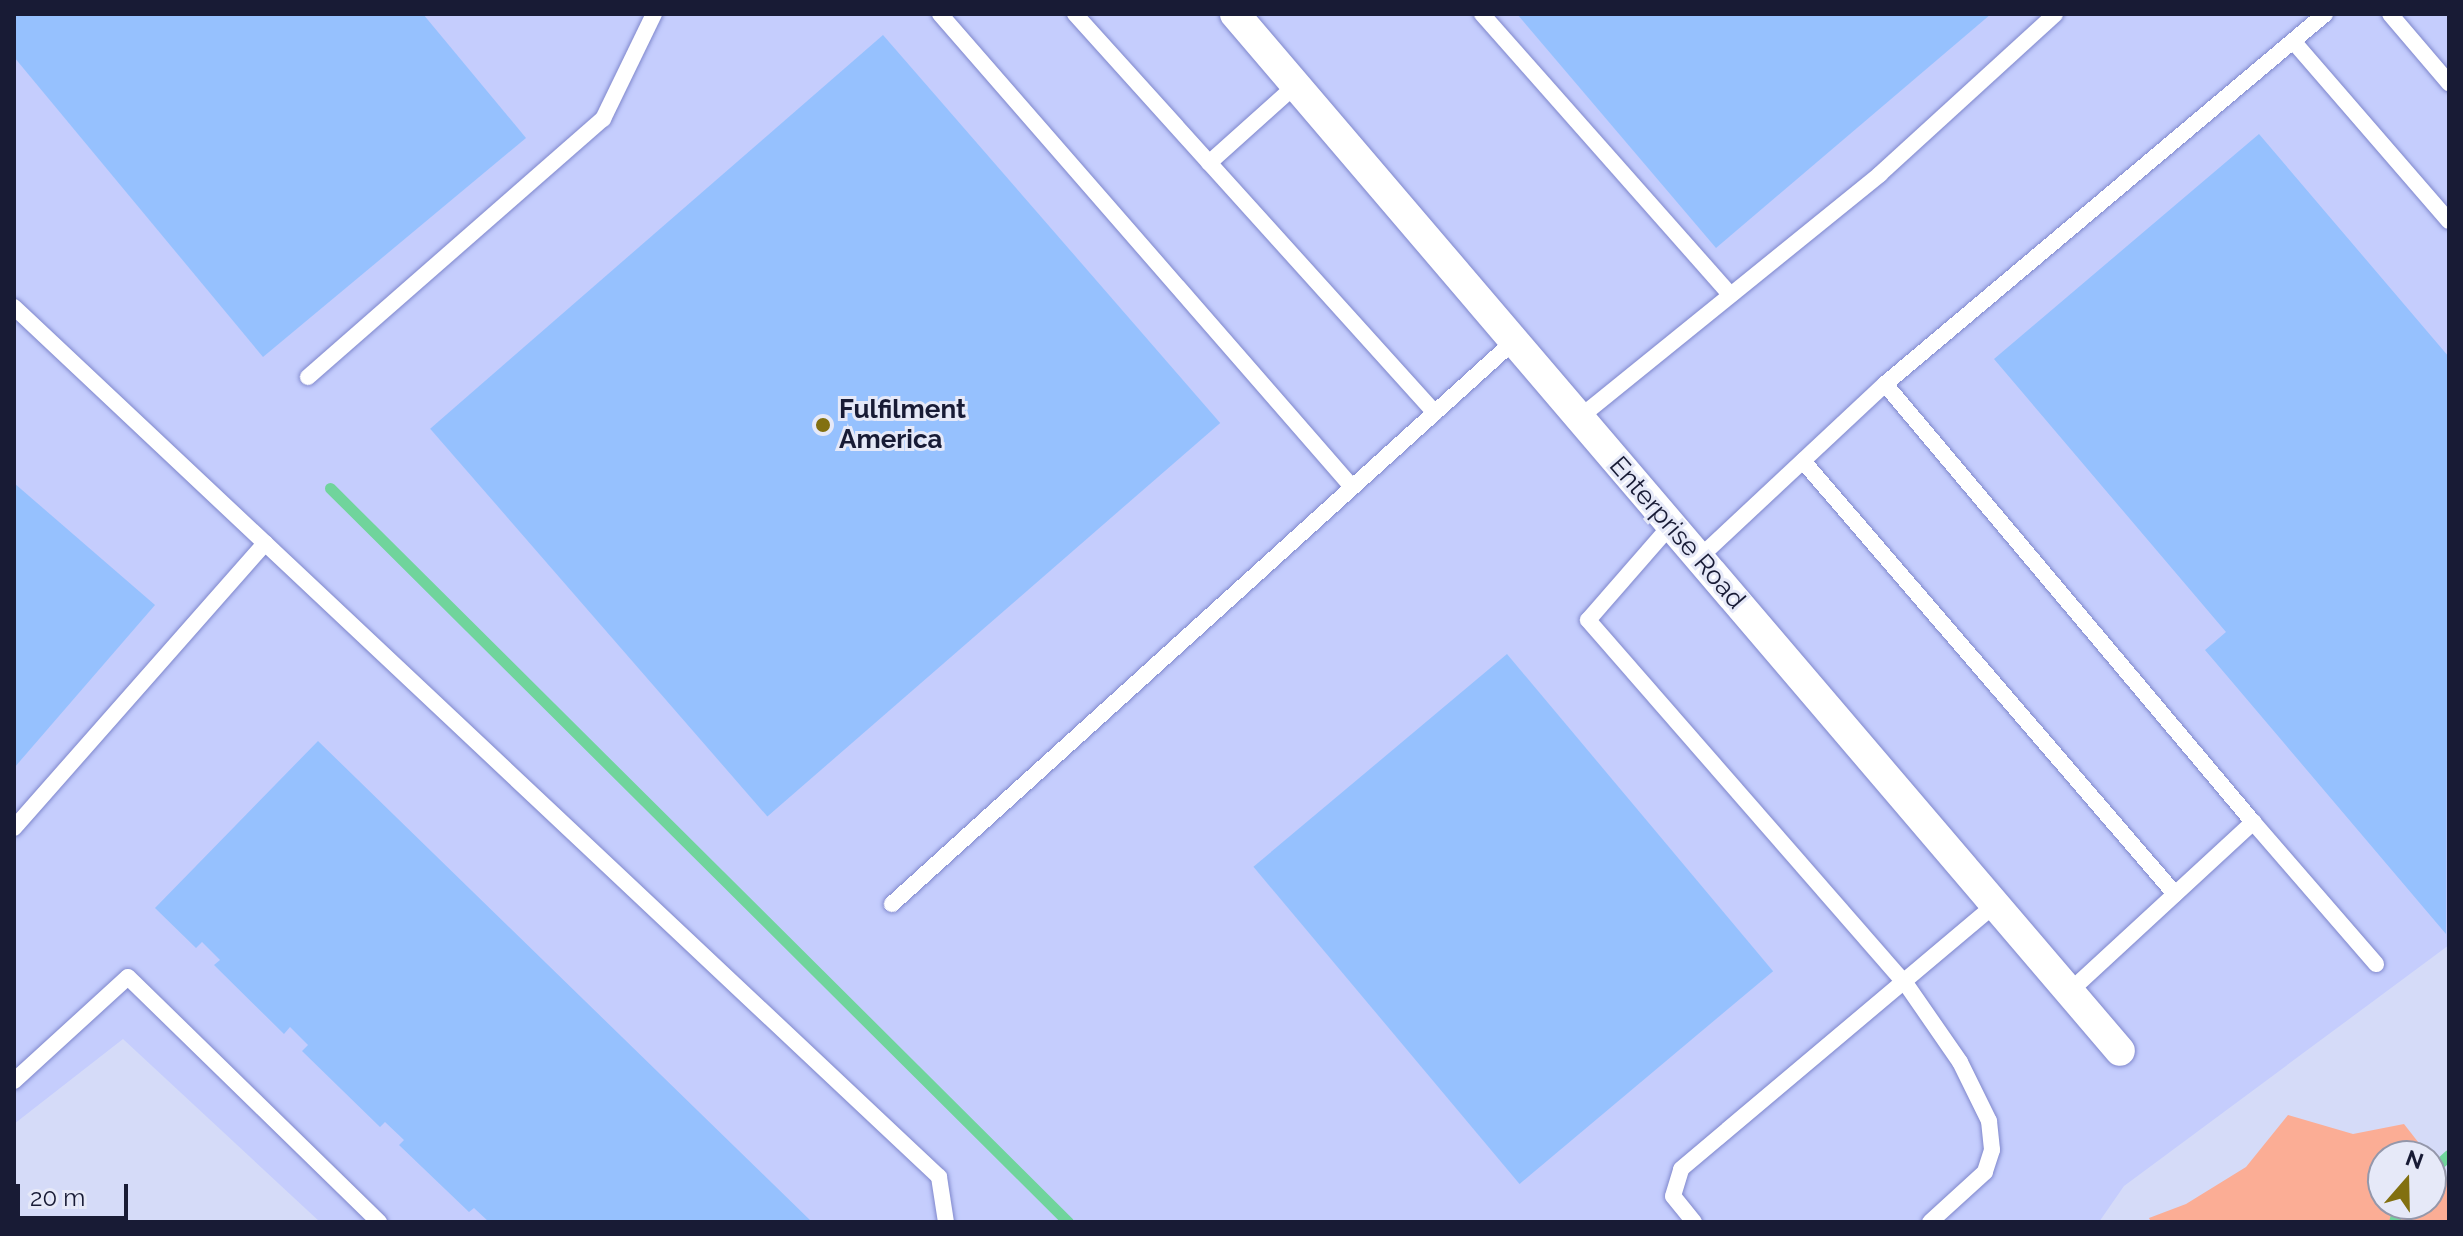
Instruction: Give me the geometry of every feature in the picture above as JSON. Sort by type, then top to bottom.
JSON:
[{"type":"street","name":"Enterprise Road","points":[[1235,14],[2120,1051]]},
{"type":"lane","points":[[308,377],[603,119],[654,14]]},
{"type":"lane","points":[[940,14],[1352,487]]},
{"type":"lane","points":[[1075,14],[1435,413]]},
{"type":"lane","points":[[1482,14],[1731,295]]},
{"type":"lane","points":[[1579,418],[1880,174],[2055,14]]},
{"type":"lane","points":[[1699,558],[1885,384],[2325,14]]},
{"type":"lane","points":[[2390,14],[2449,83]]},
{"type":"lane","points":[[2293,41],[2449,221]]},
{"type":"lane","points":[[1209,163],[1296,85]]},
{"type":"lane","points":[[14,307],[939,1177],[946,1222]]},
{"type":"lane","points":[[892,904],[1514,341]]},
{"type":"lane","points":[[1885,384],[2376,964]]},
{"type":"lane","points":[[1803,461],[2175,894]]},
{"type":"lane","points":[[1671,525],[1588,620],[1906,984],[1960,1062],[1989,1121],[1992,1150],[1985,1172],[1930,1222]]},
{"type":"lane","points":[[14,828],[265,543]]},
{"type":"lane","points":[[2069,992],[2253,822]]},
{"type":"lane","points":[[1694,1222],[1673,1196],[1681,1169],[1906,984],[1995,905]]},
{"type":"lane","points":[[14,1081],[128,977],[379,1222]]},
{"type":"shaded area","points":[[14,14],[2449,14],[2449,945],[2124,1186],[2099,1222],[320,1222],[123,1039],[14,1124]]},
{"type":"shaded area","points":[[2288,1115],[2353,1134],[2404,1124],[2416,1140],[2367,1140],[2367,1220],[2447,1220],[2447,1179],[2449,1222],[2151,1222],[2149,1218],[2186,1204],[2246,1167]]},
{"type":"building","points":[[14,14],[423,14],[526,138],[263,357],[14,57]]},
{"type":"building","points":[[1517,14],[1991,14],[1716,248]]},
{"type":"building","name":"Fulfilment America","points":[[883,35],[1220,423],[767,817],[430,429]]},
{"type":"building","points":[[2259,134],[2449,357],[2446,934],[2205,650],[2226,632],[1994,359]]},
{"type":"building","points":[[14,483],[155,605],[14,768]]},
{"type":"building","points":[[1507,654],[1773,971],[1520,1184],[1253,867]]},
{"type":"building","points":[[318,741],[812,1222],[489,1222],[474,1208],[469,1212],[399,1145],[404,1140],[385,1122],[380,1127],[302,1051],[308,1045],[290,1027],[284,1034],[214,965],[220,960],[202,942],[196,948],[155,908]]},
{"type":"waterway","points":[[330,488],[1068,1222]]},
{"type":"place","name":"Fulfilment America","points":[[823,425]]}]
